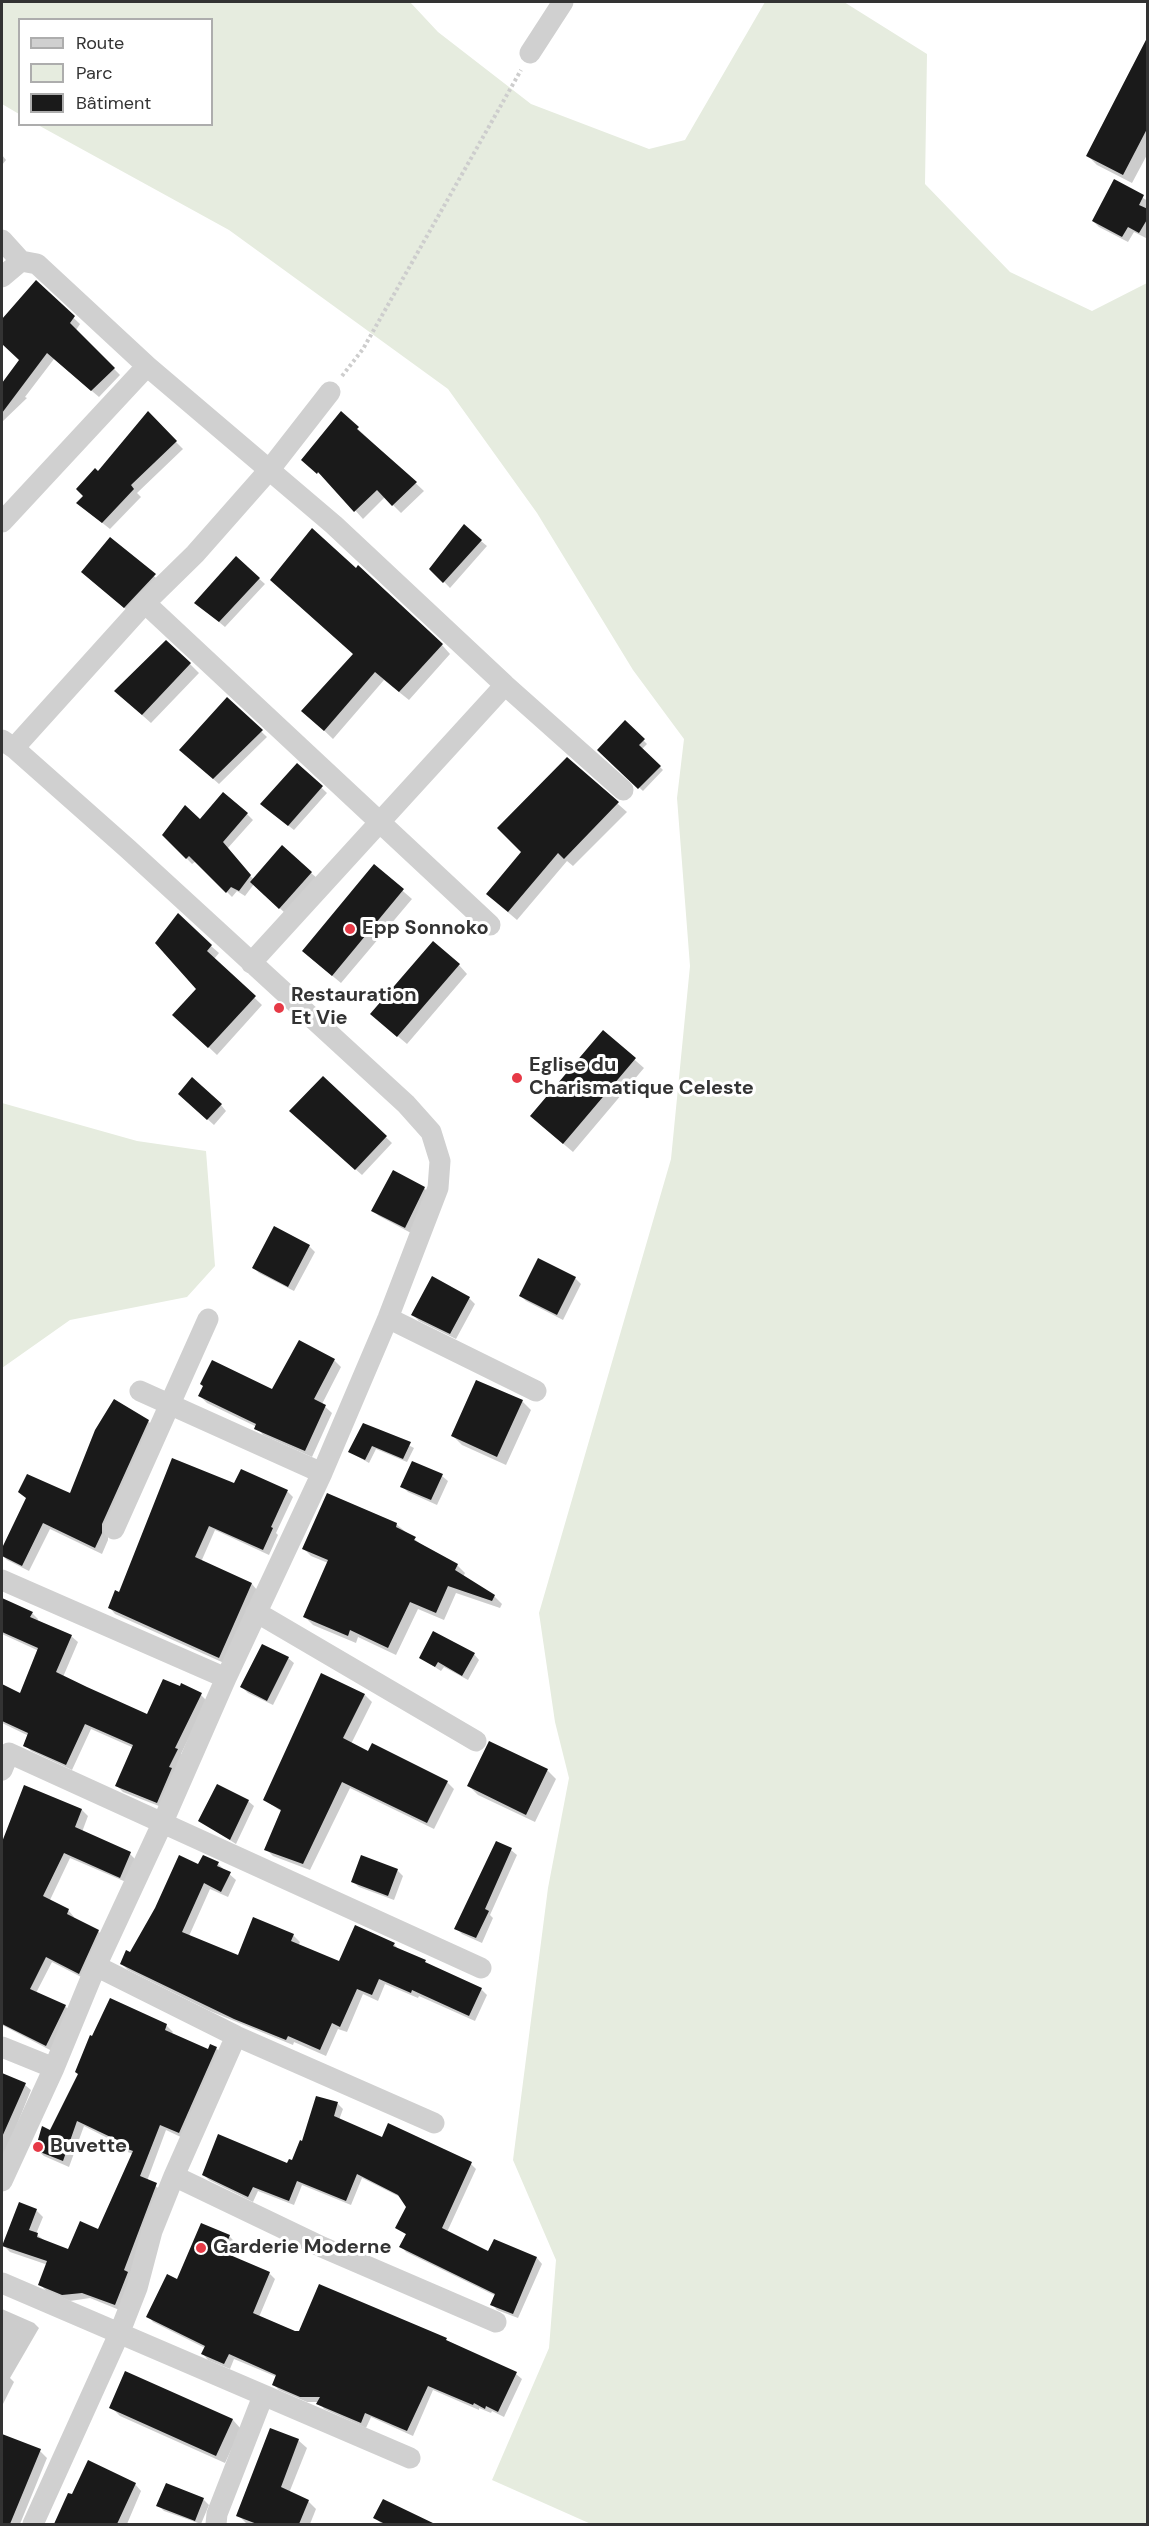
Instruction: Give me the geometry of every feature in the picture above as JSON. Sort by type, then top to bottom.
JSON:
[{"type":"street","points":[[530,53],[563,2]]},
{"type":"street","points":[[2,240],[21,261],[37,264],[147,366],[334,525],[505,685],[623,790]]},
{"type":"street","points":[[2,277],[21,261]]},
{"type":"street","points":[[2,522],[147,366]]},
{"type":"street","points":[[2,2181],[226,1677],[322,1473],[388,1318],[438,1188],[440,1161],[431,1132],[406,1104],[128,849],[8,744],[195,554],[270,469],[330,392]]},
{"type":"street","points":[[145,603],[490,925]]},
{"type":"street","points":[[250,963],[505,685]]},
{"type":"street","points":[[388,1318],[536,1391]]},
{"type":"street","points":[[114,1529],[208,1319]]},
{"type":"street","points":[[140,1391],[322,1473]]},
{"type":"street","points":[[2,1580],[226,1677]]},
{"type":"street","points":[[256,1612],[476,1742]]},
{"type":"street","points":[[2,1770],[9,1753],[482,1968]]},
{"type":"street","points":[[96,1966],[236,2036],[434,2123]]},
{"type":"street","points":[[33,2524],[119,2334],[137,2289],[153,2231],[174,2176],[236,2036]]},
{"type":"street","points":[[2,2047],[54,2068]]},
{"type":"street","points":[[174,2176],[322,2247],[496,2322]]},
{"type":"street","points":[[2,2283],[410,2458]]},
{"type":"street","points":[[216,2524],[217,2514],[263,2396]]},
{"type":"path","points":[[330,392],[363,349],[530,53]]},
{"type":"green space","points":[[2,2],[410,2],[438,32],[531,104],[649,149],[685,140],[765,2],[844,2],[927,54],[925,184],[1010,272],[1092,311],[1147,283],[1147,2524],[591,2524],[492,2480],[549,2348],[556,2260],[513,2160],[548,1888],[569,1778],[555,1722],[539,1613],[671,1159],[690,966],[677,798],[684,739],[633,670],[537,513],[448,389],[229,230],[40,126],[213,126],[213,18],[18,18],[18,113],[2,104]]},
{"type":"green space","points":[[2,1103],[137,1141],[206,1151],[215,1266],[187,1297],[70,1320],[2,1368]]},
{"type":"building","points":[[1148,36],[1148,127],[1123,175],[1086,156]]},
{"type":"building","points":[[1114,179],[1144,195],[1139,205],[1148,209],[1148,218],[1139,233],[1128,227],[1122,237],[1092,221]]},
{"type":"building","points":[[36,280],[75,316],[70,323],[115,368],[91,391],[47,353],[2,413],[2,383],[19,360],[2,344],[2,319]]},
{"type":"building","points":[[148,411],[177,441],[131,485],[134,489],[102,523],[76,503],[83,496],[76,489],[95,468],[98,471]]},
{"type":"building","points":[[341,411],[359,427],[357,429],[417,482],[392,506],[377,490],[354,512],[318,472],[317,474],[301,460]]},
{"type":"building","points":[[464,524],[482,540],[443,583],[429,569]]},
{"type":"building","points":[[312,528],[356,568],[358,565],[443,644],[399,692],[375,672],[324,731],[301,711],[353,654],[270,580]]},
{"type":"building","points":[[110,537],[156,574],[124,608],[81,572]]},
{"type":"building","points":[[236,556],[260,578],[219,622],[194,603]]},
{"type":"building","points":[[166,640],[191,663],[142,715],[114,691]]},
{"type":"building","points":[[227,697],[263,730],[213,779],[179,750]]},
{"type":"building","points":[[625,720],[645,739],[639,745],[661,766],[638,789],[597,750]]},
{"type":"building","points":[[567,757],[619,802],[564,859],[558,853],[508,912],[486,894],[521,852],[497,828]]},
{"type":"building","points":[[297,763],[323,786],[288,826],[260,804]]},
{"type":"building","points":[[223,792],[248,813],[223,842],[251,875],[239,891],[231,887],[226,893],[189,856],[186,859],[162,835],[185,805],[200,819]]},
{"type":"building","points":[[282,845],[312,872],[279,909],[250,882]]},
{"type":"building","points":[[374,864],[404,889],[332,976],[302,951]]},
{"type":"building","points":[[178,913],[212,945],[207,951],[256,996],[208,1048],[172,1015],[196,989],[155,943]]},
{"type":"building","points":[[433,941],[460,964],[397,1037],[370,1014]]},
{"type":"building","points":[[603,1030],[636,1058],[563,1144],[530,1116]]},
{"type":"building","points":[[323,1076],[387,1136],[355,1170],[289,1111]]},
{"type":"building","points":[[192,1077],[222,1104],[207,1120],[178,1094]]},
{"type":"building","points":[[393,1170],[425,1187],[405,1228],[371,1211]]},
{"type":"building","points":[[274,1226],[310,1245],[288,1287],[252,1268]]},
{"type":"building","points":[[538,1258],[576,1277],[557,1315],[519,1296]]},
{"type":"building","points":[[432,1276],[470,1297],[450,1334],[411,1315]]},
{"type":"building","points":[[299,1340],[335,1359],[314,1399],[326,1405],[305,1451],[254,1429],[256,1424],[198,1396],[203,1386],[200,1384],[212,1360],[272,1389]]},
{"type":"building","points":[[476,1380],[523,1400],[497,1457],[451,1436]]},
{"type":"building","points":[[114,1399],[149,1420],[102,1524],[102,1533],[95,1548],[43,1523],[22,1566],[2,1556],[2,1548],[26,1498],[18,1492],[27,1474],[70,1493],[95,1430]]},
{"type":"building","points":[[363,1423],[411,1442],[403,1459],[372,1446],[365,1460],[348,1452]]},
{"type":"building","points":[[172,1458],[234,1483],[241,1469],[288,1490],[263,1550],[209,1526],[195,1557],[252,1583],[219,1658],[108,1608],[115,1590],[119,1592]]},
{"type":"building","points":[[412,1461],[443,1474],[431,1500],[400,1487]]},
{"type":"building","points":[[327,1493],[397,1523],[396,1527],[416,1537],[414,1540],[458,1564],[455,1570],[495,1595],[492,1601],[448,1586],[436,1613],[410,1602],[388,1648],[350,1630],[348,1636],[303,1617],[328,1560],[302,1549]]},
{"type":"building","points":[[2,1598],[33,1612],[30,1617],[72,1635],[56,1672],[87,1687],[147,1714],[163,1679],[180,1686],[181,1683],[202,1693],[175,1748],[178,1749],[169,1767],[172,1768],[157,1803],[115,1786],[133,1745],[85,1724],[66,1765],[23,1746],[28,1733],[2,1721],[2,1684],[20,1693],[38,1648],[2,1632]]},
{"type":"building","points":[[433,1631],[475,1653],[462,1676],[438,1662],[435,1667],[419,1658]]},
{"type":"building","points":[[262,1644],[289,1657],[267,1701],[240,1687]]},
{"type":"building","points":[[321,1673],[365,1694],[343,1738],[368,1751],[372,1743],[448,1781],[427,1823],[342,1782],[303,1864],[264,1850],[281,1810],[263,1800]]},
{"type":"building","points":[[489,1741],[548,1769],[526,1815],[467,1786]]},
{"type":"building","points":[[217,1784],[249,1800],[230,1840],[198,1821]]},
{"type":"building","points":[[24,1785],[82,1809],[75,1827],[131,1852],[120,1878],[64,1853],[43,1896],[69,1909],[67,1914],[99,1930],[79,1974],[46,1957],[30,1989],[66,2005],[46,2046],[2,2024],[2,1842]]},
{"type":"building","points":[[496,1841],[512,1848],[485,1909],[489,1911],[476,1938],[454,1929]]},
{"type":"building","points":[[179,1855],[198,1864],[203,1855],[219,1862],[217,1866],[231,1872],[221,1892],[204,1883],[182,1932],[238,1955],[253,1917],[294,1934],[291,1941],[339,1961],[355,1925],[395,1943],[393,1946],[426,1960],[425,1962],[482,1988],[469,2016],[412,1990],[411,1993],[379,1979],[372,1995],[357,1989],[340,2027],[332,2023],[320,2050],[288,2036],[286,2040],[234,2019],[120,1964],[126,1950],[130,1952],[155,1908]]},
{"type":"building","points":[[361,1855],[398,1869],[388,1896],[351,1882]]},
{"type":"building","points":[[110,1998],[167,2024],[165,2030],[208,2049],[210,2044],[217,2047],[179,2133],[160,2125],[140,2176],[157,2183],[124,2270],[128,2272],[115,2305],[82,2293],[62,2295],[38,2285],[47,2261],[2,2246],[19,2202],[37,2209],[29,2230],[38,2233],[37,2237],[68,2249],[80,2221],[98,2229],[133,2151],[117,2145],[119,2141],[77,2121],[63,2161],[35,2150],[42,2126],[50,2130],[78,2074],[75,2072],[90,2035],[92,2036]]},
{"type":"building","points":[[2,2073],[26,2083],[2,2137]]},
{"type":"building","points":[[316,2096],[338,2102],[334,2116],[382,2137],[388,2123],[472,2162],[442,2228],[488,2251],[494,2239],[537,2257],[513,2314],[490,2305],[495,2294],[399,2247],[406,2234],[395,2228],[406,2207],[398,2195],[357,2174],[346,2201],[297,2181],[289,2201],[253,2187],[248,2197],[202,2175],[218,2134],[287,2163],[289,2159],[292,2160],[300,2140],[302,2141]]},
{"type":"building","points":[[201,2223],[230,2235],[223,2252],[270,2272],[253,2313],[299,2331],[319,2284],[447,2338],[446,2340],[517,2372],[498,2412],[486,2406],[485,2409],[474,2403],[473,2405],[428,2386],[407,2431],[365,2413],[361,2423],[316,2404],[320,2397],[300,2397],[272,2385],[276,2375],[229,2354],[224,2364],[201,2354],[205,2346],[146,2317],[167,2274],[177,2279]]},
{"type":"building","points":[[125,2371],[233,2419],[216,2456],[109,2408]]},
{"type":"building","points":[[270,2428],[299,2439],[281,2487],[309,2500],[299,2524],[257,2524],[236,2516]]},
{"type":"building","points":[[2,2434],[41,2449],[10,2524],[2,2524]]},
{"type":"building","points":[[88,2460],[136,2483],[117,2524],[54,2524],[68,2493],[72,2494]]},
{"type":"building","points":[[166,2483],[204,2498],[195,2521],[156,2506]]},
{"type":"building","points":[[383,2499],[435,2524],[385,2524],[373,2518]]},
{"type":"place","name":"Epp Sonnoko","points":[[350,929]]},
{"type":"place","name":"Restauration Et Vie","points":[[279,1008]]},
{"type":"place","name":"Eglise du Charismatique Celeste","points":[[517,1078]]},
{"type":"place","name":"Buvette","points":[[38,2147]]},
{"type":"place","name":"Garderie Moderne","points":[[201,2248]]}]
